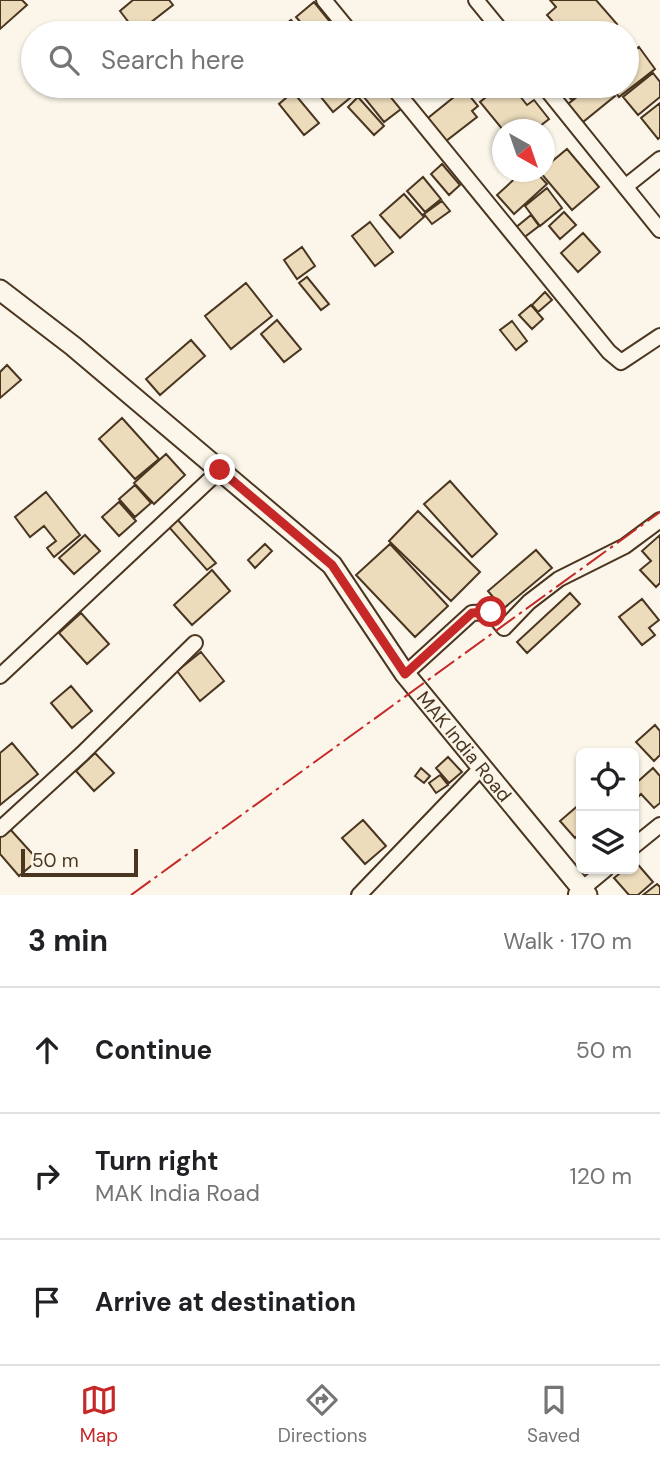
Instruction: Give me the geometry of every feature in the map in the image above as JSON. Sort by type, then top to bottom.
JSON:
[{"type":"street","points":[[324,0],[341,21]]},
{"type":"street","points":[[476,0],[493,21]]},
{"type":"street","points":[[402,98],[609,352],[621,362],[660,336]]},
{"type":"street","points":[[554,98],[660,230]]},
{"type":"street","points":[[625,187],[660,159]]},
{"type":"street","name":"MAK India Road","points":[[0,290],[73,346],[332,565],[405,674],[581,893]]},
{"type":"street","points":[[0,676],[220,470]]},
{"type":"street","points":[[405,674],[472,613],[491,612],[504,628],[529,602],[559,579],[625,546],[660,520]]},
{"type":"street","points":[[0,829],[82,754],[195,643]]},
{"type":"street","points":[[359,895],[482,767]]},
{"type":"street","points":[[639,842],[660,825]]},
{"type":"street","points":[[581,893],[602,874]]},
{"type":"building","points":[[0,0],[22,0],[27,5],[0,29]]},
{"type":"building","points":[[133,0],[169,0],[173,5],[152,21],[128,21],[120,11]]},
{"type":"building","points":[[550,0],[596,0],[614,21],[552,21],[547,15],[556,7]]},
{"type":"building","points":[[314,2],[329,21],[300,21],[296,17]]},
{"type":"building","points":[[639,47],[655,69],[639,81]]},
{"type":"building","points":[[653,73],[660,82],[660,97],[638,115],[624,98],[639,98],[639,84]]},
{"type":"building","points":[[286,98],[298,98],[319,123],[304,135],[279,104]]},
{"type":"building","points":[[322,98],[350,98],[333,112]]},
{"type":"building","points":[[359,98],[384,126],[374,135],[348,107]]},
{"type":"building","points":[[365,98],[392,98],[401,109],[384,122]]},
{"type":"building","points":[[453,98],[471,98],[478,106],[472,111],[477,117],[446,141],[428,118]]},
{"type":"building","points":[[485,98],[521,98],[527,105],[534,100],[549,119],[494,119],[480,102]]},
{"type":"building","points":[[576,98],[613,98],[583,122],[568,104]]},
{"type":"building","points":[[660,103],[660,137],[658,139],[641,118]]},
{"type":"building","points":[[567,149],[599,187],[572,210],[548,182],[555,182],[555,159]]},
{"type":"building","points":[[442,164],[460,185],[449,195],[431,174]]},
{"type":"building","points":[[423,177],[441,199],[425,212],[407,191]]},
{"type":"building","points":[[511,182],[547,184],[514,214],[497,195]]},
{"type":"building","points":[[547,188],[562,208],[540,226],[525,206]]},
{"type":"building","points":[[404,194],[424,217],[400,238],[380,215]]},
{"type":"building","points":[[442,201],[450,211],[432,224],[424,214]]},
{"type":"building","points":[[564,212],[576,225],[560,239],[549,226]]},
{"type":"building","points":[[531,215],[539,226],[522,239],[514,229]]},
{"type":"building","points":[[370,222],[393,252],[375,266],[352,236]]},
{"type":"building","points":[[583,233],[600,252],[578,272],[561,253]]},
{"type":"building","points":[[302,247],[315,266],[297,279],[284,260]]},
{"type":"building","points":[[307,277],[329,304],[321,310],[299,283]]},
{"type":"building","points":[[246,283],[272,316],[231,349],[205,316]]},
{"type":"building","points":[[545,292],[552,300],[538,312],[532,305]]},
{"type":"building","points":[[531,305],[543,319],[532,329],[519,315]]},
{"type":"building","points":[[277,320],[301,349],[284,362],[261,334]]},
{"type":"building","points":[[512,321],[527,341],[516,350],[500,330]]},
{"type":"building","points":[[191,340],[205,356],[160,395],[146,379]]},
{"type":"building","points":[[7,365],[21,380],[0,398],[0,372]]},
{"type":"building","points":[[122,418],[159,459],[135,479],[99,439]]},
{"type":"building","points":[[166,454],[185,475],[154,504],[134,483]]},
{"type":"building","points":[[450,481],[497,534],[472,557],[424,504]]},
{"type":"building","points":[[135,485],[151,503],[135,517],[119,499]]},
{"type":"building","points":[[46,492],[80,535],[54,557],[47,548],[56,541],[44,526],[30,537],[15,517]]},
{"type":"building","points":[[119,502],[136,521],[119,536],[102,517]]},
{"type":"building","points":[[418,511],[480,572],[451,601],[389,541]]},
{"type":"building","points":[[177,519],[216,563],[207,570],[168,526]]},
{"type":"building","points":[[85,535],[100,551],[74,574],[59,558]]},
{"type":"building","points":[[660,535],[660,583],[656,587],[640,570],[651,561],[642,551]]},
{"type":"building","points":[[265,544],[272,551],[255,568],[248,560]]},
{"type":"building","points":[[390,544],[448,606],[415,637],[356,575]]},
{"type":"building","points":[[536,550],[552,568],[503,609],[488,591]]},
{"type":"building","points":[[212,570],[230,591],[192,625],[174,605]]},
{"type":"building","points":[[570,593],[580,604],[527,653],[517,642]]},
{"type":"building","points":[[642,599],[659,620],[649,628],[655,635],[642,645],[619,617]]},
{"type":"building","points":[[81,613],[109,644],[87,664],[59,633]]},
{"type":"building","points":[[201,652],[224,681],[200,701],[177,671]]},
{"type":"building","points":[[71,686],[92,711],[72,728],[51,703]]},
{"type":"building","points":[[655,725],[660,731],[660,755],[654,761],[636,742]]},
{"type":"building","points":[[12,743],[38,774],[0,805],[0,753]]},
{"type":"building","points":[[95,753],[114,773],[94,791],[76,771]]},
{"type":"building","points":[[448,757],[462,772],[449,783],[436,768]]},
{"type":"building","points":[[421,768],[430,776],[424,783],[415,776]]},
{"type":"building","points":[[653,768],[660,776],[660,803],[654,808],[641,794],[639,796],[639,781]]},
{"type":"building","points":[[440,775],[448,785],[436,793],[429,783]]},
{"type":"building","points":[[576,807],[575,838],[560,821]]},
{"type":"building","points":[[363,820],[386,846],[365,864],[342,838]]},
{"type":"building","points":[[9,828],[38,860],[19,876],[0,854],[0,836]]},
{"type":"building","points":[[639,866],[653,882],[638,895],[629,895],[614,878],[619,874],[639,874]]},
{"type":"building","points":[[657,884],[660,887],[660,895],[643,895]]},
{"type":"power","points":[[131,895],[660,512]]},
{"type":"route","points":[[220,470],[332,565],[405,674],[472,613],[491,612]]}]
